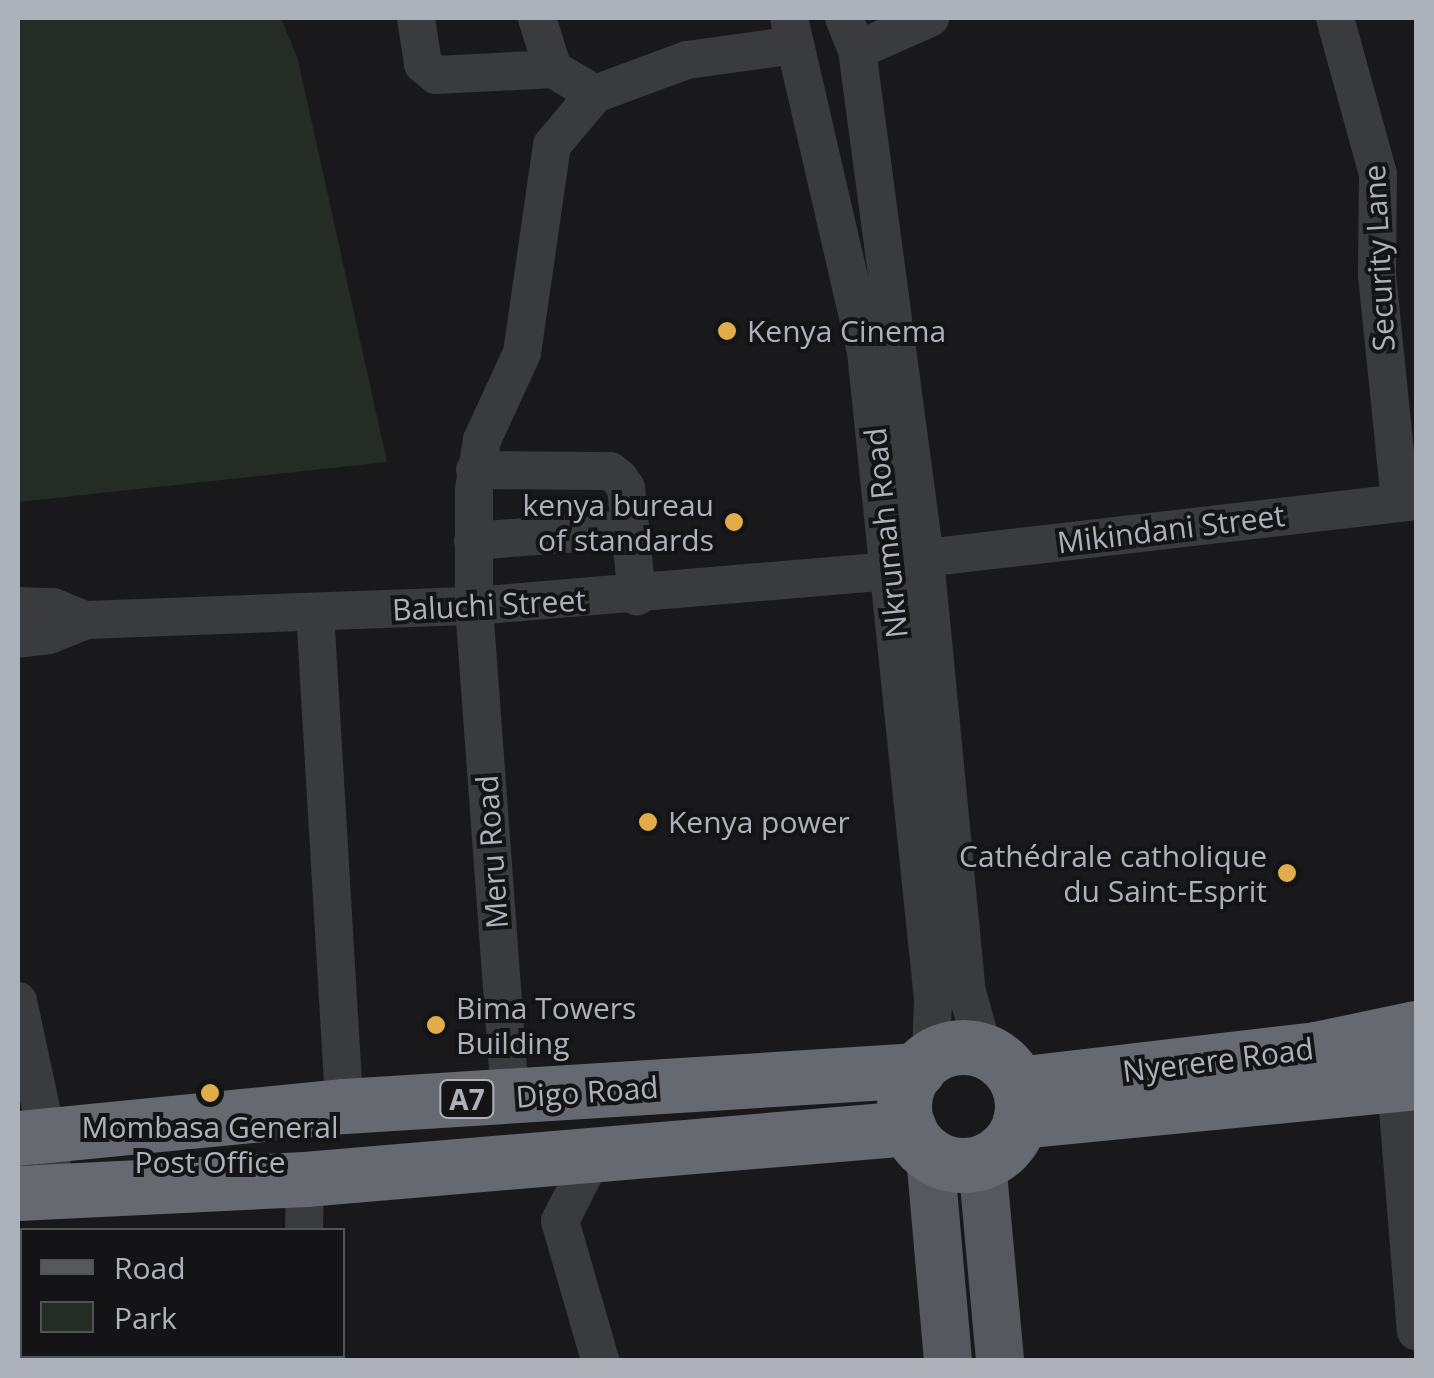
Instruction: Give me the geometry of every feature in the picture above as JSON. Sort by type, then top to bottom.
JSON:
[{"type":"highway","name":"Nyerere Road","points":[[1317,1071],[1416,1028]]},
{"type":"highway","name":"Nyerere Road","points":[[974,1076],[1317,1071],[1406,1084]]},
{"type":"highway","name":"Digo Road","points":[[32,1138],[344,1106],[974,1076]]},
{"type":"highway","points":[[974,1076],[1012,1139],[940,1148],[904,1102],[974,1076]]},
{"type":"highway","name":"A7","points":[[39,1192],[305,1205],[592,1158],[940,1148]]},
{"type":"main road","points":[[940,1148],[948,1360]]},
{"type":"main road","points":[[940,1148],[1000,1360]]},
{"type":"street","points":[[416,18],[423,64],[436,75],[553,69],[595,94]]},
{"type":"street","points":[[537,18],[553,69]]},
{"type":"street","points":[[851,34],[930,18]]},
{"type":"street","name":"Security Lane","points":[[1334,18],[1378,174],[1378,276],[1408,502]]},
{"type":"street","points":[[638,596],[626,488],[610,472],[475,470],[522,353],[552,145],[595,94],[687,60],[792,31]]},
{"type":"street","name":"Nkrumah Road","points":[[792,31],[866,352],[908,564],[967,992],[974,1076]]},
{"type":"street","name":"Nkrumah Road","points":[[851,34],[865,111],[908,564],[933,999],[974,1076]]},
{"type":"street","points":[[812,123],[865,111]]},
{"type":"street","name":"Meru Road","points":[[475,470],[474,606],[510,1097]]},
{"type":"street","name":"Mikindani Street","points":[[908,564],[1349,523],[1408,502]]},
{"type":"street","points":[[473,541],[630,530]]},
{"type":"street","name":"Baluchi Street","points":[[18,639],[49,635],[86,620],[638,596],[908,564]]},
{"type":"street","name":"Baluchi Street","points":[[18,606],[53,607],[86,620]]},
{"type":"street","points":[[315,612],[344,1106]]},
{"type":"street","points":[[18,1001],[39,1192]]},
{"type":"street","points":[[1406,1084],[1415,1308]]},
{"type":"street","points":[[592,1158],[560,1222],[600,1360]]},
{"type":"green space","points":[[18,18],[281,18],[298,60],[387,462],[18,502]]},
{"type":"place","name":"Kenya Cinema","points":[[727,331]]},
{"type":"place","name":"kenya bureau of standards","points":[[734,522]]},
{"type":"place","name":"Kenya power","points":[[648,822]]},
{"type":"place","name":"Cathédrale catholique du Saint-Esprit","points":[[1287,873]]},
{"type":"place","name":"Bima Towers Building","points":[[436,1025]]},
{"type":"place","name":"Mombasa General Post Office","points":[[210,1093]]}]
